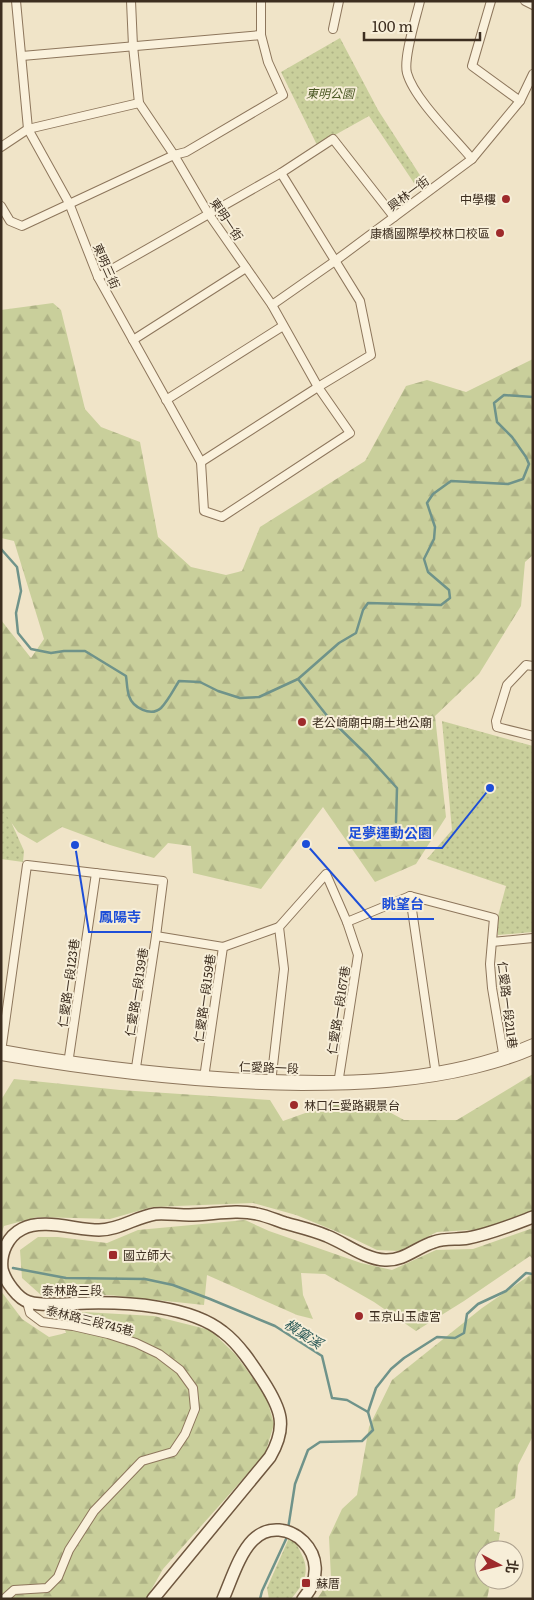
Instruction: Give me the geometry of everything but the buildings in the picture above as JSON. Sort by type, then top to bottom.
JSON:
[{"type":"main road","name":"泰林路三段","points":[[153,1599],[270,1457],[277,1444],[281,1430],[280,1415],[274,1399],[235,1343],[225,1333],[200,1318],[161,1309],[116,1304],[84,1302],[38,1304],[27,1302],[16,1293],[7,1281],[2,1268],[2,1254],[8,1241],[15,1233],[35,1225],[108,1230],[156,1214],[190,1215],[248,1212],[261,1214],[325,1235],[369,1256],[385,1260],[397,1259],[438,1240],[464,1239],[533,1217]]},
{"type":"main road","points":[[223,1599],[246,1549],[260,1534],[275,1530],[302,1539],[313,1554],[315,1562],[313,1582],[309,1592],[303,1599]]},
{"type":"street","name":"東明三街","points":[[16,1],[28,129],[69,203],[98,277],[201,462],[204,511],[222,517]]},
{"type":"street","name":"東明一街","points":[[131,1],[133,46],[139,103],[174,155],[208,213],[272,305],[318,387],[350,433],[222,517]]},
{"type":"street","points":[[1,206],[10,221],[22,226],[174,155],[186,152],[283,95],[268,62],[261,35],[261,1]]},
{"type":"street","points":[[332,29],[339,1]]},
{"type":"street","points":[[420,1],[407,56],[407,73],[418,95],[472,159]]},
{"type":"street","points":[[491,1],[472,66],[520,101]]},
{"type":"street","points":[[525,1],[533,5]]},
{"type":"street","points":[[22,56],[261,35]]},
{"type":"street","name":"興林一街","points":[[272,305],[335,261],[472,159],[520,101],[533,74]]},
{"type":"street","points":[[1,147],[28,129],[139,103]]},
{"type":"street","points":[[98,277],[281,173],[333,139],[394,217]]},
{"type":"street","points":[[201,462],[371,355],[360,301],[281,173]]},
{"type":"street","points":[[133,340],[246,268]]},
{"type":"street","points":[[166,400],[283,326]]},
{"type":"street","points":[[533,666],[526,665],[507,686],[496,721],[497,727],[533,736]]},
{"type":"street","points":[[1,1055],[27,865],[96,873]]},
{"type":"street","name":"仁愛路一段139巷","points":[[96,873],[163,881],[136,1073]]},
{"type":"street","name":"仁愛路一段123巷","points":[[68,1064],[96,873]]},
{"type":"street","name":"仁愛路一段167巷","points":[[279,927],[326,874],[347,922],[358,955],[338,1083]]},
{"type":"street","points":[[347,922],[410,896],[436,1074]]},
{"type":"street","name":"仁愛路一段211巷","points":[[410,896],[494,918],[490,964],[492,988],[504,1058]]},
{"type":"street","points":[[271,1082],[284,969],[279,927]]},
{"type":"street","name":"仁愛路一段159巷","points":[[204,1078],[223,947],[279,927]]},
{"type":"street","points":[[156,936],[223,947]]},
{"type":"street","points":[[492,942],[533,938]]},
{"type":"street","name":"仁愛路一段","points":[[504,1058],[533,1043]]},
{"type":"street","name":"仁愛路一段","points":[[2,1049],[68,1064]]},
{"type":"street","name":"仁愛路一段","points":[[1,1055],[136,1073],[271,1082],[388,1084],[533,1050]]},
{"type":"street","name":"泰林路三段745巷","points":[[4,1599],[14,1590],[47,1588],[58,1577],[69,1550],[94,1511],[142,1461],[173,1452],[185,1434],[195,1409],[193,1388],[180,1370],[159,1354],[136,1343],[108,1334],[73,1326],[42,1322],[30,1313],[27,1302]]},
{"type":"green space","name":"東明公園","points":[[340,38],[378,110],[425,183],[418,189],[369,116],[317,145],[281,72]]},
{"type":"green space","points":[[53,303],[61,310],[85,409],[101,427],[140,442],[158,537],[191,567],[226,575],[242,571],[260,527],[365,461],[406,386],[427,380],[466,392],[533,359],[533,555],[525,562],[521,606],[479,674],[435,716],[446,817],[416,864],[375,882],[323,807],[261,889],[193,873],[191,846],[168,843],[154,858],[110,845],[62,827],[37,843],[18,832],[1,808],[1,620],[31,658],[44,639],[14,541],[1,538],[1,310]]},
{"type":"green space","points":[[442,721],[533,746],[533,932],[498,935],[498,916],[506,886],[427,859],[452,830]]},
{"type":"green space","points":[[1,799],[24,851],[23,862],[1,859]]},
{"type":"green space","points":[[533,1074],[533,1211],[486,1229],[437,1232],[399,1251],[377,1250],[296,1215],[253,1203],[152,1207],[110,1219],[37,1217],[4,1226],[1,1235],[1,1100],[14,1079],[120,1090],[270,1100],[283,1121],[339,1101],[369,1101],[404,1120],[457,1120]]},
{"type":"green space","points":[[245,1220],[269,1231],[361,1263],[392,1270],[436,1250],[473,1249],[533,1228],[533,1259],[530,1256],[416,1331],[374,1302],[325,1274],[301,1273],[303,1295],[313,1319],[297,1315],[207,1275],[204,1305],[109,1295],[41,1295],[22,1278],[20,1250],[38,1237],[58,1237],[107,1243],[138,1230]]},
{"type":"green space","points":[[533,1273],[533,1436],[518,1465],[515,1498],[495,1509],[494,1531],[500,1533],[499,1540],[474,1540],[474,1590],[489,1590],[487,1599],[317,1599],[331,1578],[329,1537],[342,1509],[357,1495],[369,1427],[392,1380],[482,1308]]},
{"type":"green space","points":[[1,1291],[22,1319],[49,1337],[66,1333],[60,1314],[84,1312],[154,1316],[210,1330],[235,1354],[266,1396],[274,1424],[265,1454],[163,1569],[146,1599],[1,1599]]},
{"type":"green space","points":[[289,1538],[296,1544],[304,1560],[305,1578],[291,1599],[269,1599],[267,1588]]},
{"type":"waterway","points":[[1,549],[17,567],[21,591],[16,613],[18,633],[31,649],[51,653],[85,651],[126,676],[131,700],[143,710],[152,712],[161,708],[179,681],[200,682],[218,691],[240,698],[259,697],[298,679],[339,643],[356,633],[363,610],[368,603],[441,605],[450,598],[449,590],[428,572],[424,559],[434,539],[435,527],[427,503],[433,494],[451,481],[508,484],[523,479],[529,464],[512,437],[497,422],[494,403],[504,395],[533,397]]},
{"type":"waterway","points":[[298,679],[328,717],[397,788],[396,822]]},
{"type":"waterway","name":"橫窠溪","points":[[13,1268],[66,1278],[145,1279],[173,1285],[275,1326],[322,1356],[332,1398],[347,1400],[368,1412],[373,1430],[362,1441],[320,1442],[308,1450],[295,1484],[288,1529]]},
{"type":"waterway","points":[[368,1412],[376,1388],[391,1369],[404,1358],[437,1337],[455,1338],[464,1333],[467,1314],[478,1304],[506,1291],[526,1273],[533,1274]]},
{"type":"waterway","name":"橫窠溪","points":[[260,1599],[287,1537]]},
{"type":"place","name":"中學樓","points":[[506,199]]},
{"type":"place","name":"康橋國際學校林口校區","points":[[500,233]]},
{"type":"place","name":"老公崎廟中廟土地公廟","points":[[302,722]]},
{"type":"place","name":"足夢運動公園","points":[[490,788]]},
{"type":"place","name":"眺望台","points":[[306,844]]},
{"type":"place","name":"鳳陽寺","points":[[75,845]]},
{"type":"place","name":"林口仁愛路觀景台","points":[[294,1105]]},
{"type":"place","name":"國立師大","points":[[113,1255]]},
{"type":"place","name":"玉京山玉虛宮","points":[[359,1316]]},
{"type":"place","name":"蘇厝","points":[[306,1583]]}]
